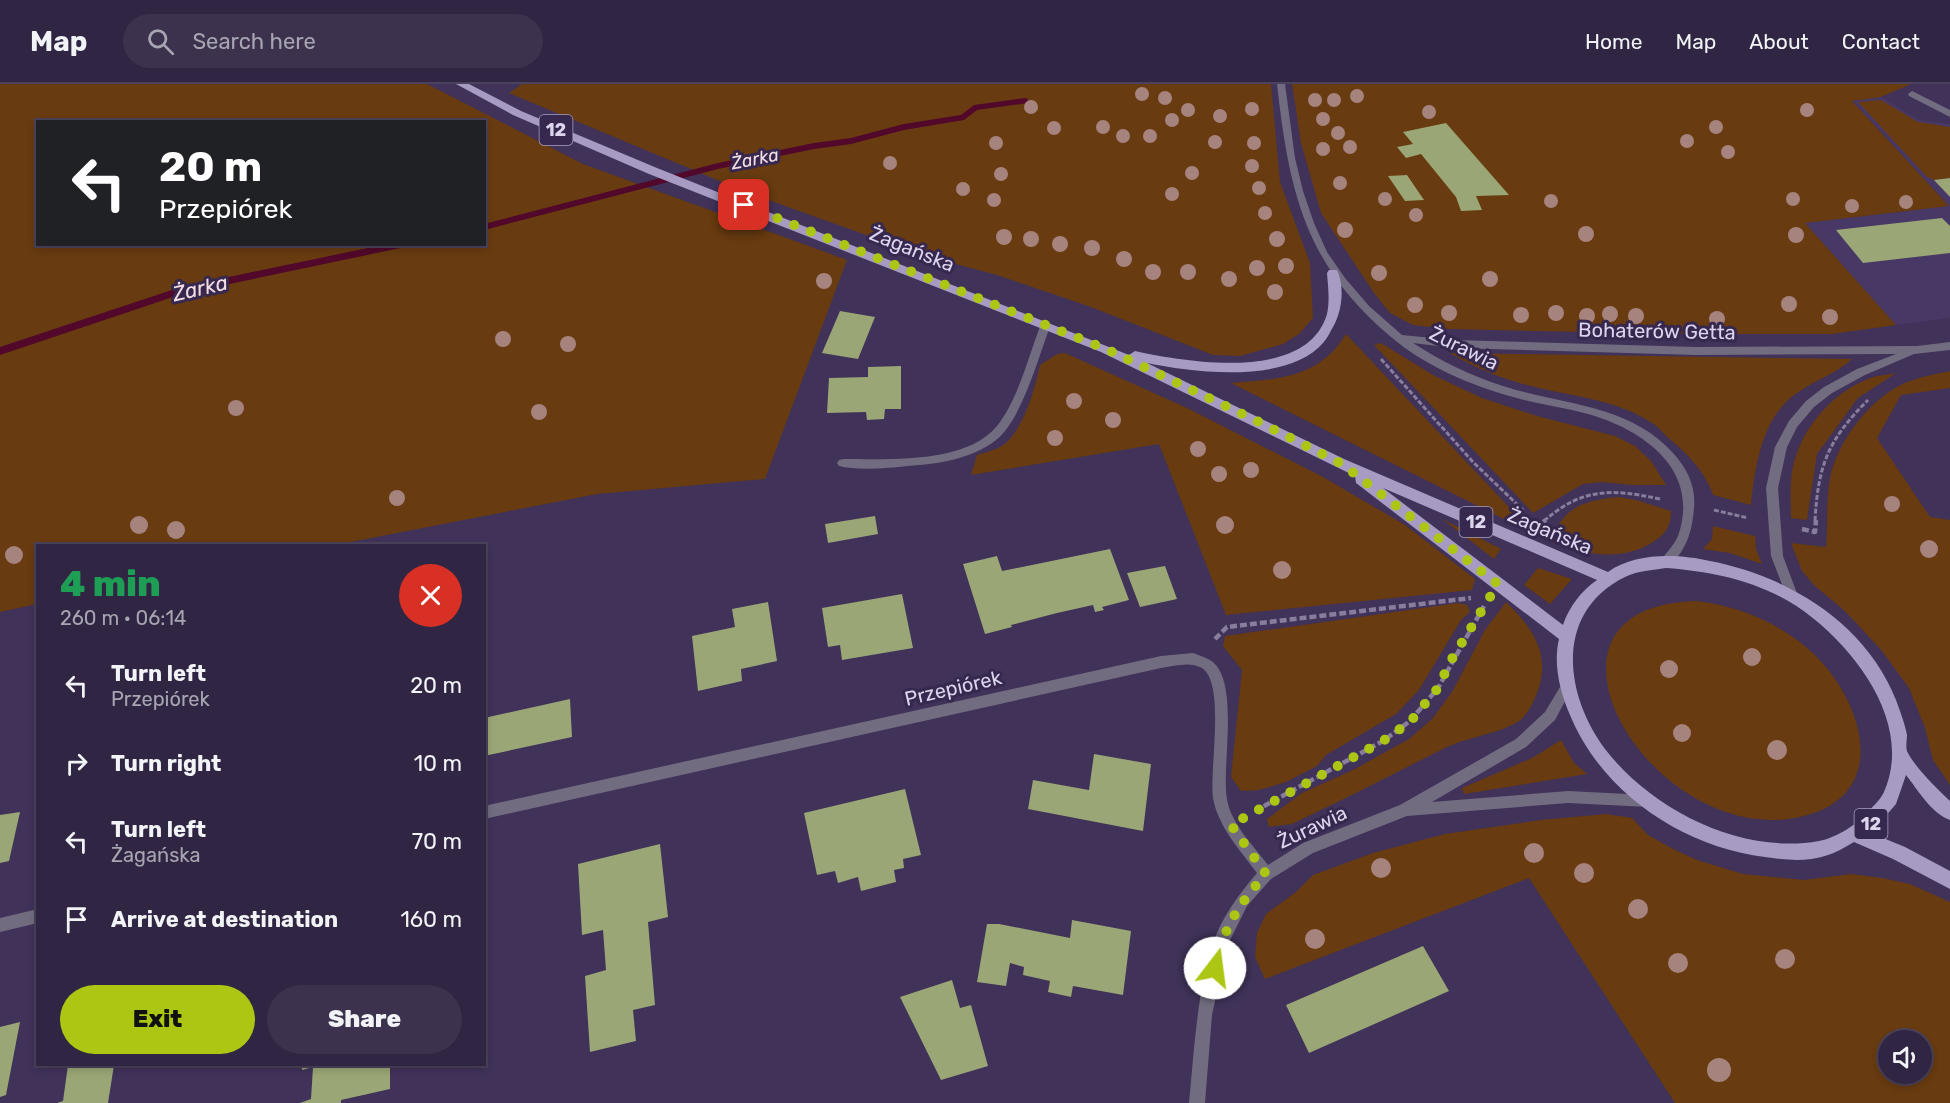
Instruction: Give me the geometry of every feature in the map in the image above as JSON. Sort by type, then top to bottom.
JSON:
[{"type":"main road","name":"Żagańska","points":[[461,84],[526,117],[653,171],[1106,349],[1342,464],[1610,579]]},
{"type":"main road","points":[[1106,349],[1161,362],[1203,368],[1252,367],[1274,363],[1312,344],[1325,330],[1332,318],[1334,304],[1333,273]]},
{"type":"main road","name":"Żagańska","points":[[1342,464],[1494,590],[1566,636]]},
{"type":"main road","name":"12","points":[[1666,562],[1697,563],[1728,569],[1760,580],[1792,596],[1818,613],[1863,657],[1880,681],[1898,724],[1903,759],[1897,790],[1881,816],[1856,835],[1828,847],[1794,851],[1757,849],[1720,839],[1683,823],[1648,801],[1619,775],[1595,746],[1577,717],[1564,669],[1566,636],[1576,610],[1594,589],[1633,568],[1666,562]]},
{"type":"main road","points":[[1903,759],[1929,792],[1950,812]]},
{"type":"main road","name":"12","points":[[1856,835],[1899,852],[1950,880]]},
{"type":"street","name":"Żurawia","points":[[1281,84],[1287,147],[1295,185],[1307,219],[1333,273],[1396,337],[1466,376],[1513,393],[1596,412],[1632,426],[1658,444],[1677,466],[1689,491],[1688,525],[1680,545],[1666,562]]},
{"type":"street","points":[[1912,94],[1950,114]]},
{"type":"street","points":[[843,463],[899,463],[936,459],[969,450],[994,436],[1007,419],[1046,324]]},
{"type":"street","name":"Bohaterów Getta","points":[[1396,337],[1453,344],[1696,351],[1917,350],[1950,346]]},
{"type":"street","name":"Bohaterów Getta","points":[[1792,596],[1777,556],[1772,488],[1780,452],[1799,418],[1810,404],[1828,390],[1861,372],[1917,350]]},
{"type":"street","points":[[1194,659],[1211,667],[1220,683],[1222,703],[1216,779],[1220,802],[1231,825],[1266,874]]},
{"type":"street","name":"Przepiórek","points":[[486,813],[1161,662],[1194,659]]},
{"type":"street","name":"Żurawia","points":[[1197,1103],[1205,1014],[1220,944],[1242,901],[1266,874],[1308,848],[1404,810],[1521,742],[1550,716],[1567,686]]},
{"type":"street","name":"Żurawia","points":[[1404,810],[1568,797],[1648,801]]},
{"type":"street","points":[[0,925],[36,916]]},
{"type":"path","points":[[1378,357],[1473,462],[1524,511],[1536,529]]},
{"type":"path","points":[[1815,532],[1817,499],[1825,455],[1856,410],[1871,397]]},
{"type":"path","points":[[1526,543],[1536,529],[1567,502],[1590,492],[1610,491],[1644,495]]},
{"type":"path","points":[[1689,505],[1775,523]]},
{"type":"path","points":[[1194,659],[1227,627],[1414,603],[1494,590]]},
{"type":"path","points":[[1231,825],[1383,741],[1410,722],[1438,688],[1494,590]]},
{"type":"shaded area","points":[[0,84],[427,84],[583,164],[847,260],[765,479],[597,494],[340,544],[36,544],[36,604],[0,612]]},
{"type":"shaded area","points":[[522,84],[1271,84],[1280,182],[1310,263],[1313,318],[1299,334],[1283,344],[1240,356],[1213,355],[1091,307],[997,275],[922,255],[746,192],[509,93]]},
{"type":"shaded area","points":[[1292,84],[1911,84],[1881,97],[1852,101],[1949,206],[1805,223],[1896,325],[1832,334],[1672,334],[1448,329],[1413,325],[1390,313],[1374,293],[1321,213],[1301,143]]},
{"type":"shaded area","points":[[1881,97],[1919,120],[1950,124],[1950,318],[1896,325],[1805,223],[1949,206],[1852,100]]},
{"type":"shaded area","points":[[1881,100],[1918,122],[1950,127],[1950,178],[1934,180],[1927,177],[1858,102]]},
{"type":"shaded area","points":[[1346,334],[1523,522],[1518,526],[1231,383],[1281,378],[1296,374],[1323,360]]},
{"type":"shaded area","points":[[1381,343],[1433,375],[1482,398],[1537,416],[1615,436],[1635,446],[1651,461],[1666,485],[1601,482],[1583,484],[1533,513],[1374,345]]},
{"type":"shaded area","points":[[1065,353],[1187,408],[1323,477],[1405,525],[1475,579],[1472,590],[1226,615],[1159,444],[971,475],[977,455],[1001,446],[1014,434],[1028,405],[1040,365],[1057,354]]},
{"type":"shaded area","points":[[1450,353],[1852,359],[1797,393],[1776,415],[1762,443],[1751,505],[1713,495],[1702,473],[1691,459],[1658,427],[1641,416],[1604,402],[1513,381],[1487,372]]},
{"type":"shaded area","points":[[1950,371],[1950,388],[1901,395],[1877,438],[1930,517],[1950,520],[1950,785],[1933,760],[1925,728],[1909,688],[1882,651],[1846,612],[1815,586],[1802,571],[1791,543],[1826,547],[1829,486],[1834,464],[1848,436],[1868,410],[1892,390],[1905,383]]},
{"type":"shaded area","points":[[1896,373],[1858,398],[1817,454],[1807,520],[1791,518],[1794,464],[1799,447],[1817,417],[1842,393],[1857,384],[1873,377]]},
{"type":"shaded area","points":[[1618,497],[1671,511],[1669,525],[1664,533],[1641,548],[1616,554],[1590,553],[1552,542],[1556,530],[1568,513],[1585,504]]},
{"type":"shaded area","points":[[1442,519],[1501,549],[1494,559]]},
{"type":"shaded area","points":[[1713,526],[1755,536],[1756,549],[1762,564],[1730,553],[1703,549],[1712,539]]},
{"type":"shaded area","points":[[1538,568],[1572,579],[1550,604],[1524,585]]},
{"type":"shaded area","points":[[1696,601],[1741,611],[1782,630],[1807,648],[1843,691],[1854,716],[1860,742],[1859,766],[1849,788],[1830,806],[1800,817],[1745,817],[1694,797],[1652,764],[1621,723],[1607,680],[1612,641],[1640,613]]},
{"type":"shaded area","points":[[1506,602],[1533,634],[1541,657],[1540,684],[1532,705],[1522,718],[1507,727],[1452,745],[1292,824],[1269,827],[1267,819],[1302,793],[1353,770],[1409,739],[1432,719],[1452,692],[1485,630]]},
{"type":"shaded area","points":[[1458,603],[1467,605],[1470,612],[1461,620],[1419,690],[1396,714],[1326,755],[1317,766],[1286,782],[1259,790],[1241,791],[1231,777],[1242,670],[1223,646],[1225,636]]},
{"type":"shaded area","points":[[1561,740],[1574,763],[1587,774],[1464,794],[1462,788],[1532,758]]},
{"type":"shaded area","points":[[1606,814],[1632,818],[1648,835],[1673,849],[1697,860],[1743,874],[1804,880],[1851,874],[1882,878],[1910,884],[1950,902],[1950,1103],[1675,1103],[1529,878],[1265,979],[1255,957],[1257,933],[1266,914],[1296,892],[1313,875],[1373,853],[1445,834],[1541,820]]},
{"type":"building","points":[[1446,123],[1509,195],[1476,196],[1482,210],[1461,211],[1456,197],[1421,154],[1406,158],[1397,147],[1413,144],[1403,132]]},
{"type":"building","points":[[1407,175],[1424,200],[1405,201],[1388,176]]},
{"type":"building","points":[[1950,178],[1950,197],[1934,180]]},
{"type":"building","points":[[1942,218],[1950,226],[1950,253],[1863,263],[1836,230]]},
{"type":"building","points":[[840,311],[875,317],[858,359],[822,353]]},
{"type":"building","points":[[901,366],[901,409],[885,409],[884,419],[867,420],[866,412],[827,413],[829,378],[868,377],[868,367]]},
{"type":"building","points":[[875,516],[878,534],[828,543],[825,524]]},
{"type":"building","points":[[1110,549],[1129,600],[1102,607],[1104,610],[1095,612],[1093,605],[1011,625],[1012,627],[985,634],[963,564],[997,556],[1002,571]]},
{"type":"building","points":[[1165,566],[1177,599],[1140,607],[1127,573]]},
{"type":"building","points":[[902,594],[913,648],[842,660],[840,645],[828,647],[822,608]]},
{"type":"building","points":[[768,602],[777,661],[741,669],[742,681],[698,691],[692,636],[735,627],[732,609]]},
{"type":"building","points":[[570,699],[572,737],[486,756],[486,718]]},
{"type":"building","points":[[1094,754],[1151,764],[1143,831],[1028,809],[1033,780],[1089,790]]},
{"type":"building","points":[[905,789],[921,855],[903,859],[904,868],[894,870],[896,882],[861,891],[858,877],[838,883],[835,871],[817,875],[804,813]]},
{"type":"building","points":[[20,812],[9,861],[0,863],[0,815]]},
{"type":"building","points":[[660,844],[668,917],[648,922],[655,1005],[633,1010],[636,1041],[590,1052],[585,976],[606,970],[603,930],[582,935],[578,864]]},
{"type":"building","points":[[1072,920],[1131,931],[1123,995],[1073,986],[1071,997],[1048,992],[1050,981],[1023,975],[1024,967],[1010,963],[1006,986],[977,982],[987,924],[999,924],[1070,938]]},
{"type":"building","points":[[1423,946],[1449,991],[1309,1053],[1286,1005]]},
{"type":"building","points":[[952,980],[960,1008],[971,1005],[988,1066],[941,1080],[900,997]]},
{"type":"building","points":[[20,1022],[6,1095],[0,1097],[0,1027]]},
{"type":"building","points":[[68,1066],[114,1066],[108,1103],[57,1103],[63,1101]]},
{"type":"building","points":[[302,1066],[390,1066],[390,1089],[341,1100],[341,1103],[300,1103],[311,1099],[313,1067],[302,1070]]},
{"type":"waterway","name":"Żarka","points":[[486,226],[718,166],[814,146],[851,141],[904,127],[964,117],[974,108],[1025,101]]},
{"type":"waterway","name":"Żarka","points":[[0,351],[181,291],[395,246]]},
{"type":"route","points":[[744,205],[1106,349],[1255,420],[1342,464],[1498,584],[1450,662],[1438,688],[1410,722],[1383,741],[1231,825],[1266,874],[1242,901],[1220,944],[1215,968]]}]
